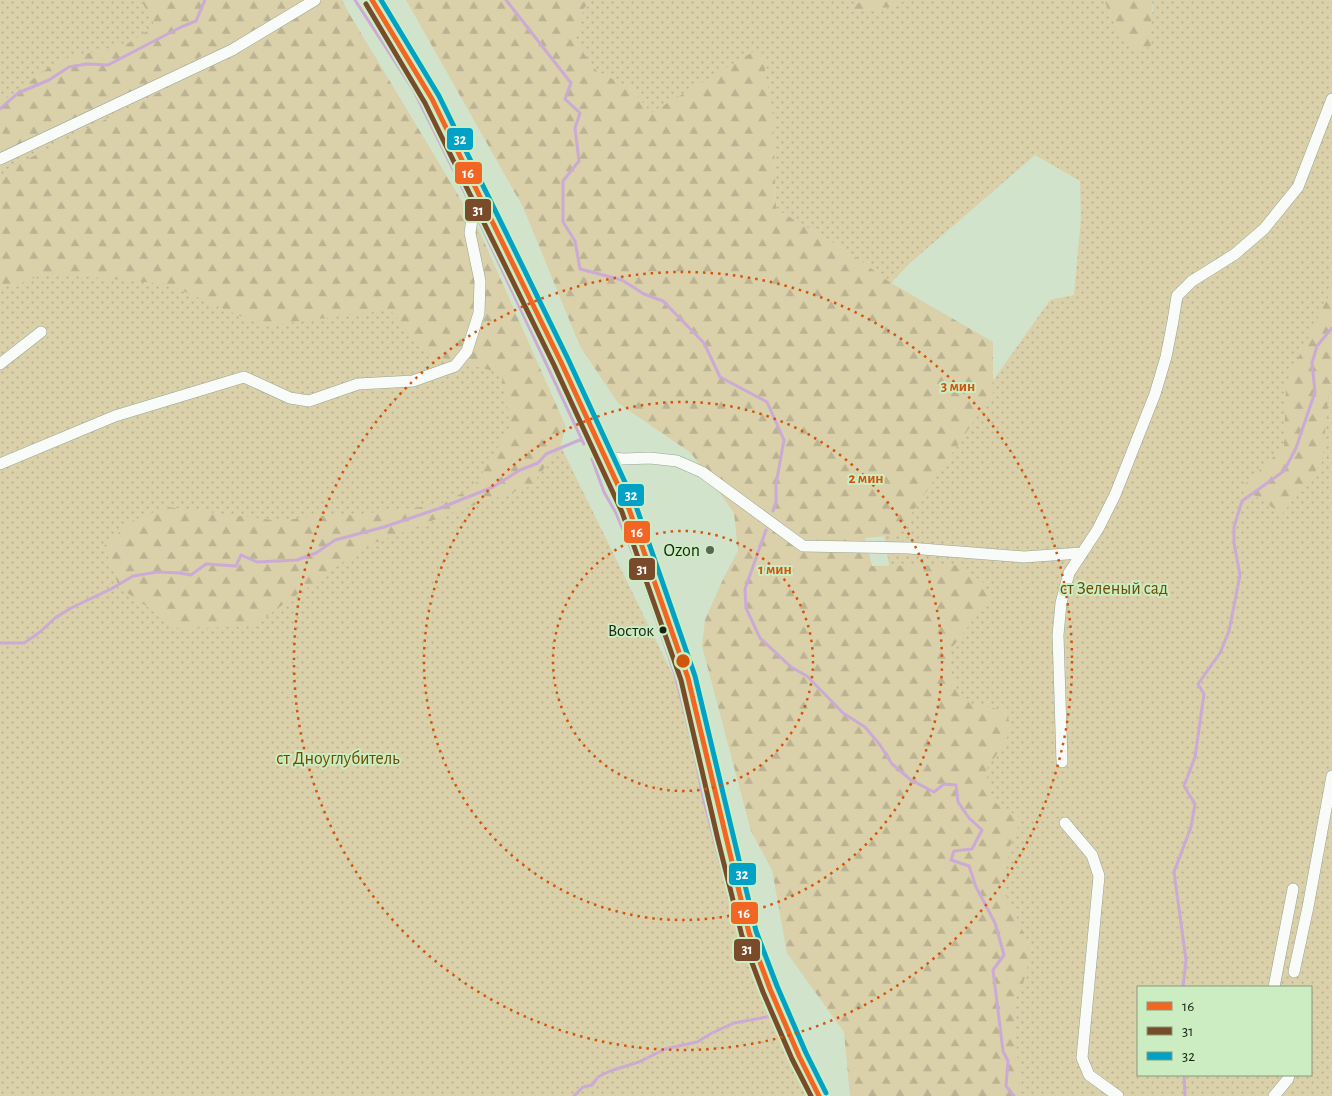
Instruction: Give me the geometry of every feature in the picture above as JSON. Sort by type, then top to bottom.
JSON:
[{"type":"street","points":[[0,159],[232,50],[315,0]]},
{"type":"street","points":[[372,0],[432,98],[629,508],[688,678],[749,933],[770,989],[799,1056],[819,1096]]},
{"type":"street","points":[[1062,762],[1058,635],[1060,604],[1069,573],[1098,529],[1116,495],[1155,394],[1166,357],[1176,296],[1192,281],[1235,254],[1264,229],[1298,187],[1332,99]]},
{"type":"street","points":[[0,464],[114,416],[244,377],[290,398],[308,401],[358,384],[413,381],[455,366],[467,351],[478,312],[480,281],[470,233],[472,219],[485,207]]},
{"type":"street","points":[[0,364],[41,332]]},
{"type":"street","points":[[605,457],[623,459],[650,458],[676,461],[702,472],[803,546],[909,548],[1024,557],[1081,553]]},
{"type":"street","points":[[1294,972],[1332,776]]},
{"type":"street","points":[[1065,823],[1092,855],[1099,876],[1082,1058],[1089,1075],[1118,1096]]},
{"type":"street","points":[[1274,986],[1293,889]]},
{"type":"street","points":[[1274,1096],[1289,1076]]},
{"type":"green space","name":"ст Дноуглубитель","points":[[0,0],[342,0],[689,708],[745,933],[816,1096],[0,1096]]},
{"type":"green space","points":[[141,0],[341,0],[478,228],[566,427],[560,447],[531,486],[457,511],[364,547],[253,626],[179,629],[119,587],[104,546],[132,521],[167,507],[280,521],[438,505],[473,488],[511,426],[501,373],[428,354],[390,310],[263,326],[167,284],[46,273],[14,286],[0,286],[0,176],[16,165],[220,61],[202,56],[0,161],[0,103],[59,60],[127,44],[155,26]]},
{"type":"green space","points":[[406,0],[590,0],[583,10],[575,42],[597,71],[630,88],[651,113],[761,47],[773,115],[776,209],[850,253],[891,283],[993,342],[993,393],[897,535],[865,538],[872,566],[956,565],[984,583],[990,598],[951,649],[950,667],[957,693],[971,704],[1004,710],[1011,725],[1006,741],[986,770],[991,800],[1021,820],[1010,846],[1004,880],[1007,897],[1028,942],[1029,959],[1026,975],[1013,1006],[1021,1096],[850,1096],[844,1032],[787,953],[772,870],[751,831],[702,646],[705,620],[738,551],[734,513],[691,453],[618,403],[580,346],[523,207]]},
{"type":"green space","name":"ст Зеленый сад","points":[[590,0],[863,0],[846,12],[890,7],[907,0],[1104,0],[1123,41],[1153,12],[1152,0],[1332,0],[1332,1096],[977,1096],[884,535],[1050,300],[1074,295],[1081,218],[1080,181],[1035,155],[910,263],[891,283],[850,253],[776,209],[773,115],[651,113],[630,88],[597,71],[575,42],[583,10]]},
{"type":"green space","points":[[863,0],[907,0],[890,7],[845,12]]},
{"type":"green space","points":[[1104,0],[1152,0],[1151,46],[1141,50],[1131,47],[1123,41]]},
{"type":"green space","points":[[1332,289],[1332,382],[1328,399],[1322,463],[1282,514],[1242,487],[1284,447],[1286,383]]},
{"type":"waterway","points":[[0,109],[18,93],[49,80],[69,67],[87,64],[108,65],[196,21],[205,0]]},
{"type":"waterway","points":[[355,0],[414,91],[471,205]]},
{"type":"waterway","points":[[506,0],[571,83],[565,99],[580,113],[575,128],[579,161],[563,181],[563,222],[575,241],[580,269],[622,280],[644,294],[663,301],[704,343],[720,377],[767,402],[784,440],[776,484],[776,502],[773,511]]},
{"type":"waterway","points":[[480,223],[584,444]]},
{"type":"waterway","points":[[1183,986],[1186,960],[1174,872],[1191,827],[1195,804],[1184,786],[1195,757],[1204,694],[1198,684],[1220,653],[1229,631],[1240,575],[1234,543],[1234,527],[1242,501],[1284,471],[1296,448],[1315,392],[1312,363],[1317,346],[1332,328]]},
{"type":"waterway","points":[[0,643],[24,643],[55,618],[71,608],[133,576],[158,572],[191,575],[206,564],[236,566],[241,555],[257,562],[297,560],[316,553],[335,540],[384,527],[443,507],[493,487],[520,470],[538,463],[546,454],[582,439]]},
{"type":"waterway","points":[[592,459],[604,492],[616,513],[639,568],[675,675],[693,745],[703,797],[737,926]]},
{"type":"waterway","points":[[766,530],[745,589],[746,608],[760,638],[791,667],[807,676],[843,713],[865,727],[880,745],[892,764],[911,780],[934,792],[944,784],[956,785],[958,802],[969,818],[982,830],[972,849],[954,851],[951,860],[969,866],[976,887],[995,923],[1004,955],[993,970],[1003,1051],[1008,1061],[1006,1086],[1014,1096]]},
{"type":"waterway","points":[[743,943],[748,951],[789,1055]]},
{"type":"waterway","points":[[574,1096],[583,1087],[592,1085],[598,1077],[610,1071],[639,1062],[665,1049],[697,1042],[734,1023],[772,1016]]},
{"type":"waterway","points":[[794,1065],[810,1096]]},
{"type":"waterway","points":[[1184,1076],[1185,1096]]},
{"type":"transit line","name":"16","points":[[372,0],[432,99],[561,362],[629,509],[688,678],[749,933],[770,989],[799,1056],[819,1096]]},
{"type":"transit line","name":"32","points":[[381,0],[439,96],[568,359],[636,506],[695,676],[756,931],[777,986],[806,1053],[826,1093]]},
{"type":"transit line","name":"31","points":[[366,4],[425,103],[554,365],[622,512],[681,680],[742,936],[763,992],[792,1059],[811,1096]]},
{"type":"place","name":"Ozon","points":[[710,550]]},
{"type":"place","name":"Восток","points":[[663,630]]}]
